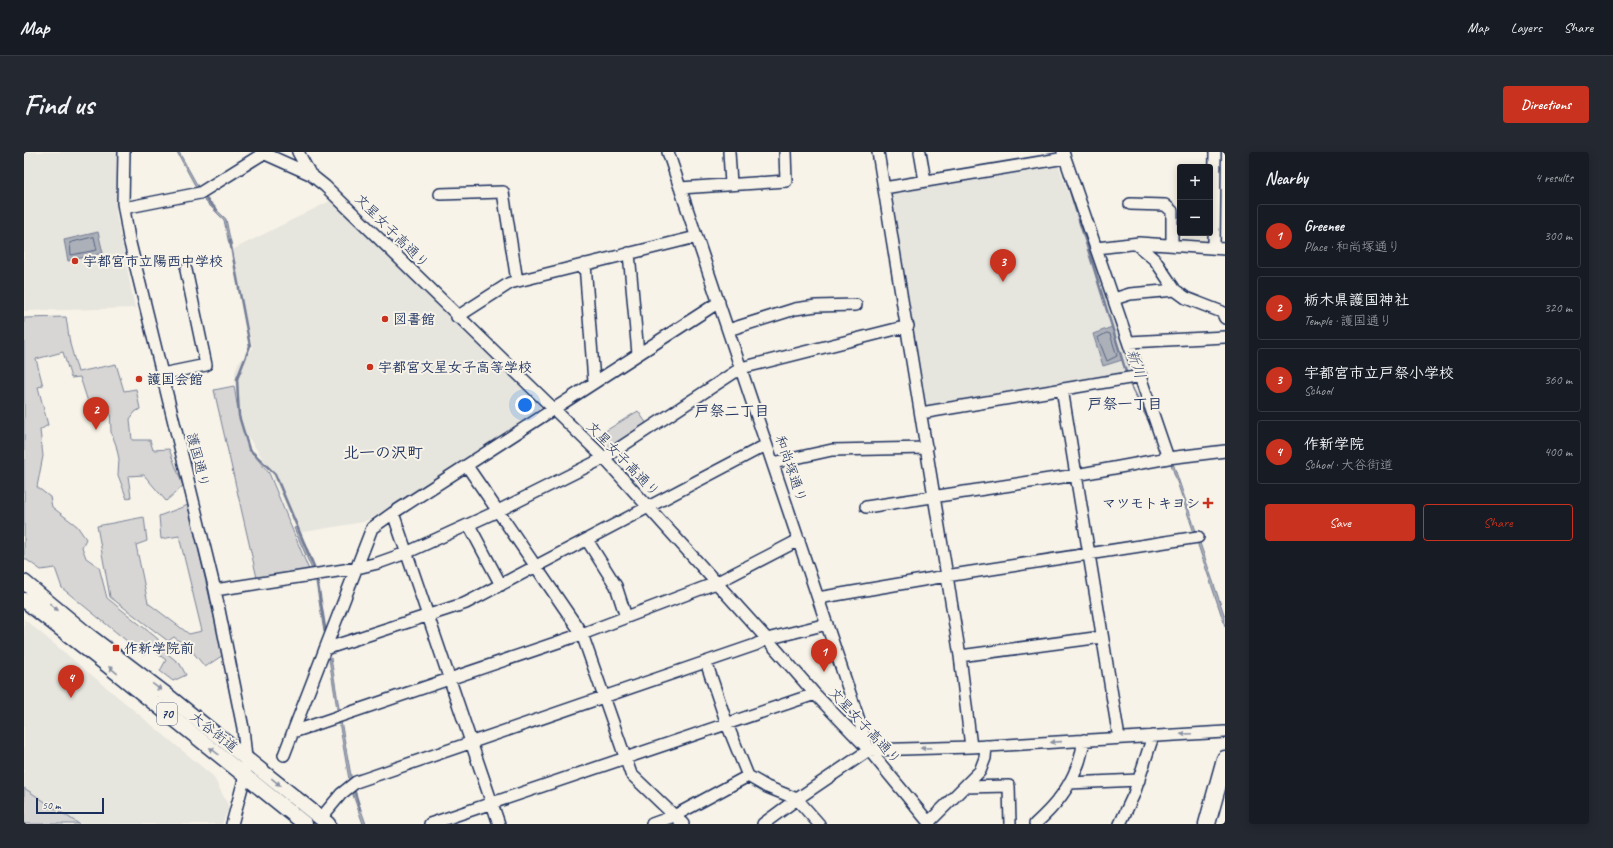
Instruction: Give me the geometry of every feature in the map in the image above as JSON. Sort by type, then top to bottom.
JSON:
[{"type":"highway","points":[[1207,824],[1225,759]]},
{"type":"main road","name":"大谷街道","points":[[24,582],[88,636],[246,758],[324,821]]},
{"type":"main road","name":"大谷街道","points":[[24,600],[305,824]]},
{"type":"street","name":"護国通り","points":[[124,152],[122,189],[129,239],[215,590],[243,728],[246,758],[245,776],[241,796],[232,824]]},
{"type":"street","points":[[298,152],[310,174]]},
{"type":"street","name":"和尚塚通り","points":[[668,152],[742,368],[766,444],[869,750]]},
{"type":"street","points":[[729,152],[731,184]]},
{"type":"street","points":[[680,188],[786,181],[785,152]]},
{"type":"street","points":[[878,152],[908,326],[946,576],[960,656],[971,747]]},
{"type":"street","points":[[920,152],[925,181]]},
{"type":"street","points":[[1097,248],[1136,244],[1220,248],[1215,152]]},
{"type":"street","points":[[124,208],[200,193],[263,153]]},
{"type":"street","name":"文星女子高通り","points":[[263,153],[310,174],[325,186],[457,317],[604,458],[815,694],[869,750],[929,823]]},
{"type":"street","points":[[884,188],[1064,155],[1168,458]]},
{"type":"street","points":[[440,194],[503,192],[517,281]]},
{"type":"street","points":[[1130,204],[1166,205],[1172,211],[1172,245]]},
{"type":"street","points":[[457,317],[510,283],[696,237]]},
{"type":"street","points":[[1136,244],[1155,260],[1175,290],[1186,298],[1222,312],[1225,318]]},
{"type":"street","points":[[629,253],[638,354]]},
{"type":"street","points":[[585,264],[594,382]]},
{"type":"street","points":[[162,374],[206,365],[186,270]]},
{"type":"street","points":[[1114,299],[1130,294],[1175,290]]},
{"type":"street","points":[[284,755],[372,528],[393,512],[467,466],[553,408],[719,302]]},
{"type":"street","points":[[728,330],[795,309],[816,306],[856,305]]},
{"type":"street","points":[[215,590],[356,568],[378,563],[406,553],[469,525],[604,458],[742,368],[908,326]]},
{"type":"street","points":[[1129,342],[1225,337]]},
{"type":"street","points":[[921,413],[1141,376]]},
{"type":"street","points":[[1062,390],[1119,738]]},
{"type":"street","points":[[325,649],[428,617],[466,603],[766,444]]},
{"type":"street","points":[[773,463],[832,450],[927,448]]},
{"type":"street","points":[[866,507],[1076,475],[1168,458],[1225,451]]},
{"type":"street","points":[[467,466],[582,634],[631,774],[684,824]]},
{"type":"street","points":[[393,512],[499,824]]},
{"type":"street","points":[[469,525],[501,585]]},
{"type":"street","points":[[818,598],[946,576],[1198,537]]},
{"type":"street","points":[[587,540],[616,586],[626,617]]},
{"type":"street","points":[[293,732],[582,634],[716,583],[799,540]]},
{"type":"street","points":[[324,821],[341,794],[356,782],[706,662],[767,639],[827,624]]},
{"type":"street","points":[[960,656],[1102,637]]},
{"type":"street","points":[[706,662],[727,724],[748,776],[767,787],[797,799],[819,824]]},
{"type":"street","points":[[430,824],[815,694]]},
{"type":"street","points":[[763,824],[869,750],[971,747],[1225,732]]},
{"type":"street","points":[[1120,824],[1139,780],[1153,736]]},
{"type":"street","points":[[1035,824],[1048,812],[1069,783],[1078,766],[1084,740]]},
{"type":"street","points":[[929,823],[983,765],[986,746]]},
{"type":"street","points":[[652,824],[674,816],[748,776]]},
{"type":"street","points":[[1069,783],[1139,780]]},
{"type":"street","points":[[964,787],[1009,786],[1010,824]]},
{"type":"shaded area","name":"宇都宮市立陽西中学校","points":[[24,152],[117,152],[116,214],[135,308],[24,311]]},
{"type":"shaded area","points":[[1057,162],[1134,372],[925,406],[888,193]]},
{"type":"shaded area","name":"宇都宮文星女子高等学校","points":[[332,200],[467,335],[545,407],[384,512],[363,522],[298,533],[270,470],[243,429],[236,405],[235,372],[238,363],[253,348],[230,251]]},
{"type":"shaded area","points":[[66,317],[70,344],[78,372],[116,364],[124,391],[136,389],[140,409],[135,412],[130,419],[132,440],[150,440],[153,450],[169,449],[183,486],[166,501],[144,475],[128,476],[131,497],[127,499],[118,475],[119,459],[111,432],[110,405],[97,409],[89,405],[80,377],[71,378],[63,352],[36,359],[43,386],[38,387],[48,425],[40,430],[43,456],[37,487],[50,497],[52,507],[77,526],[86,539],[82,547],[86,558],[99,567],[107,598],[158,639],[158,646],[180,664],[186,675],[173,681],[160,671],[166,660],[150,648],[144,655],[62,588],[55,568],[41,570],[24,558],[24,318]]},
{"type":"shaded area","points":[[234,386],[239,416],[249,449],[269,473],[309,570],[257,578],[214,390]]},
{"type":"shaded area","points":[[638,411],[647,424],[607,449],[594,438]]},
{"type":"shaded area","points":[[188,505],[223,655],[205,667],[192,651],[174,637],[168,641],[110,597],[97,526],[144,517],[147,541],[136,545],[148,603],[189,634],[202,631],[179,536],[161,539],[159,516]]},
{"type":"shaded area","points":[[24,619],[213,776],[229,807],[222,824],[24,824]]},
{"type":"shaded area","points":[[24,788],[79,824],[24,824]]},
{"type":"water","points":[[177,152],[179,152],[200,190],[198,191]]},
{"type":"water","points":[[203,197],[226,219],[231,244],[229,244],[224,220],[202,198]]},
{"type":"water","points":[[98,232],[103,253],[68,261],[64,240]]},
{"type":"water","points":[[1112,327],[1122,360],[1103,366],[1093,334]]},
{"type":"water","points":[[1173,463],[1225,617],[1225,626],[1171,464]]},
{"type":"water","points":[[297,527],[316,574],[314,574],[294,528]]},
{"type":"water","points":[[317,581],[326,632],[324,632]]},
{"type":"water","points":[[331,658],[340,714],[338,715],[329,659]]},
{"type":"water","points":[[341,721],[352,781],[350,785],[339,722]]},
{"type":"water","points":[[354,790],[366,824],[363,824],[352,792]]},
{"type":"waterway","name":"新川","points":[[1065,175],[1127,375]]},
{"type":"waterway","points":[[206,199],[217,210]]},
{"type":"waterway","points":[[230,241],[250,346],[237,379],[239,416],[249,449],[275,474],[316,571]]},
{"type":"waterway","name":"新川","points":[[1129,382],[1151,425]]},
{"type":"waterway","points":[[317,578],[326,634]]},
{"type":"waterway","points":[[354,789],[360,809]]},
{"type":"place","name":"宇都宮市立陽西中学校","points":[[75,261]]},
{"type":"place","name":"宇都宮市立戸祭小学校","points":[[1003,282]]},
{"type":"place","name":"図書館","points":[[385,319]]},
{"type":"place","name":"宇都宮文星女子高等学校","points":[[370,367]]},
{"type":"place","name":"護国会館","points":[[139,379]]},
{"type":"place","name":"栃木県護国神社","points":[[96,430]]},
{"type":"place","name":"マツモトキヨシ","points":[[1208,503]]},
{"type":"place","name":"作新学院前","points":[[116,648]]},
{"type":"place","name":"Greenee","points":[[824,672]]},
{"type":"place","name":"作新学院","points":[[71,698]]},
{"type":"district","name":"戸祭一丁目","points":[[1125,404]]},
{"type":"district","name":"戸祭二丁目","points":[[732,411]]},
{"type":"district","name":"北一の沢町","points":[[383,453]]}]
